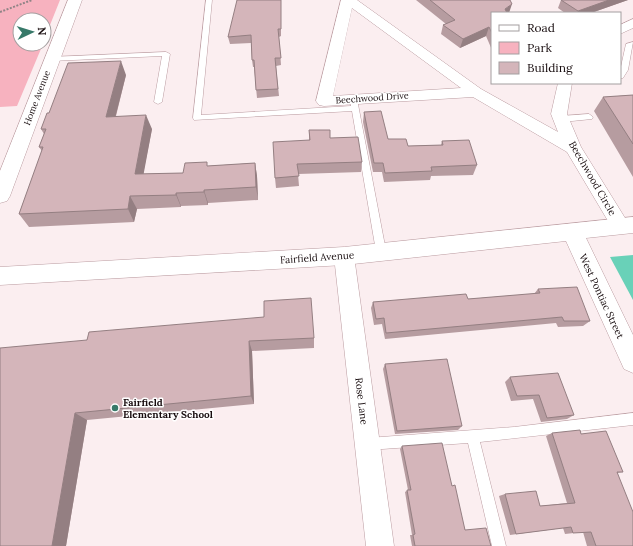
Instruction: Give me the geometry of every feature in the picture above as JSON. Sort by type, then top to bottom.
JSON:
[{"type":"main road","name":"Home Avenue","points":[[0,196],[74,0]]},
{"type":"main road","name":"Fairfield Avenue","points":[[0,276],[344,256],[572,230],[627,226]]},
{"type":"main road","name":"West Pontiac Street","points":[[572,230],[633,361]]},
{"type":"street","name":"Beechwood Drive","points":[[476,92],[355,104],[324,101],[348,0],[476,92],[573,148]]},
{"type":"street","points":[[621,29],[633,23]]},
{"type":"street","name":"Beechwood Circle","points":[[564,84],[559,114],[573,148],[627,226]]},
{"type":"street","name":"Rose Lane","points":[[344,256],[380,546]]},
{"type":"lane","points":[[209,0],[197,118],[355,104],[381,252]]},
{"type":"lane","points":[[633,44],[629,44],[622,73],[633,70]]},
{"type":"lane","points":[[51,59],[166,54],[158,102]]},
{"type":"lane","points":[[562,119],[589,117]]},
{"type":"lane","points":[[368,444],[514,433],[633,420]]},
{"type":"lane","points":[[473,436],[499,546]]},
{"type":"path","points":[[0,12],[32,0]]},
{"type":"green space","points":[[0,0],[60,0],[52,20],[52,12],[12,12],[12,52],[40,52],[17,106],[0,107]]},
{"type":"shaded area","points":[[633,255],[633,300],[610,257]]},
{"type":"building","points":[[237,0],[281,0],[281,29],[278,29],[281,58],[275,58],[278,89],[256,90],[254,60],[252,60],[251,35],[228,37]]},
{"type":"building","points":[[430,0],[510,0],[512,4],[505,9],[506,12],[491,12],[491,31],[489,27],[463,39],[443,25],[455,20]]},
{"type":"building","points":[[561,0],[609,0],[578,11]]},
{"type":"building","points":[[121,61],[106,117],[146,115],[135,174],[183,173],[185,163],[207,162],[207,166],[255,163],[256,187],[204,190],[204,192],[176,193],[176,195],[130,196],[128,209],[19,214],[43,147],[39,147],[46,129],[41,129],[47,113],[49,113],[68,63]]},
{"type":"building","points":[[633,95],[633,144],[603,97]]},
{"type":"building","points":[[381,111],[388,139],[406,139],[408,146],[443,145],[442,141],[469,140],[477,165],[431,167],[432,171],[385,173],[383,163],[374,163],[364,112]]},
{"type":"building","points":[[309,130],[330,130],[330,138],[358,137],[362,162],[297,164],[299,176],[275,178],[273,142],[310,140]]},
{"type":"building","points":[[577,287],[590,321],[564,321],[562,317],[386,333],[384,318],[376,319],[373,302],[466,294],[468,299],[540,293],[538,289]]},
{"type":"building","points":[[311,298],[314,338],[249,341],[251,396],[75,413],[52,546],[0,546],[0,348],[87,340],[89,332],[264,317],[264,301]]},
{"type":"building","points":[[447,359],[462,426],[397,431],[385,364]]},
{"type":"building","points":[[558,373],[574,415],[547,418],[539,395],[517,396],[510,377]]},
{"type":"building","points":[[580,430],[581,434],[606,431],[623,472],[617,472],[633,512],[633,546],[596,546],[591,532],[573,533],[571,527],[516,534],[505,494],[536,491],[540,506],[575,503],[552,433]]},
{"type":"building","points":[[442,443],[452,486],[455,485],[465,530],[486,528],[491,546],[415,546],[413,535],[415,534],[407,490],[411,490],[402,446]]},
{"type":"place","name":"Fairfield Elementary School","points":[[115,408]]}]
